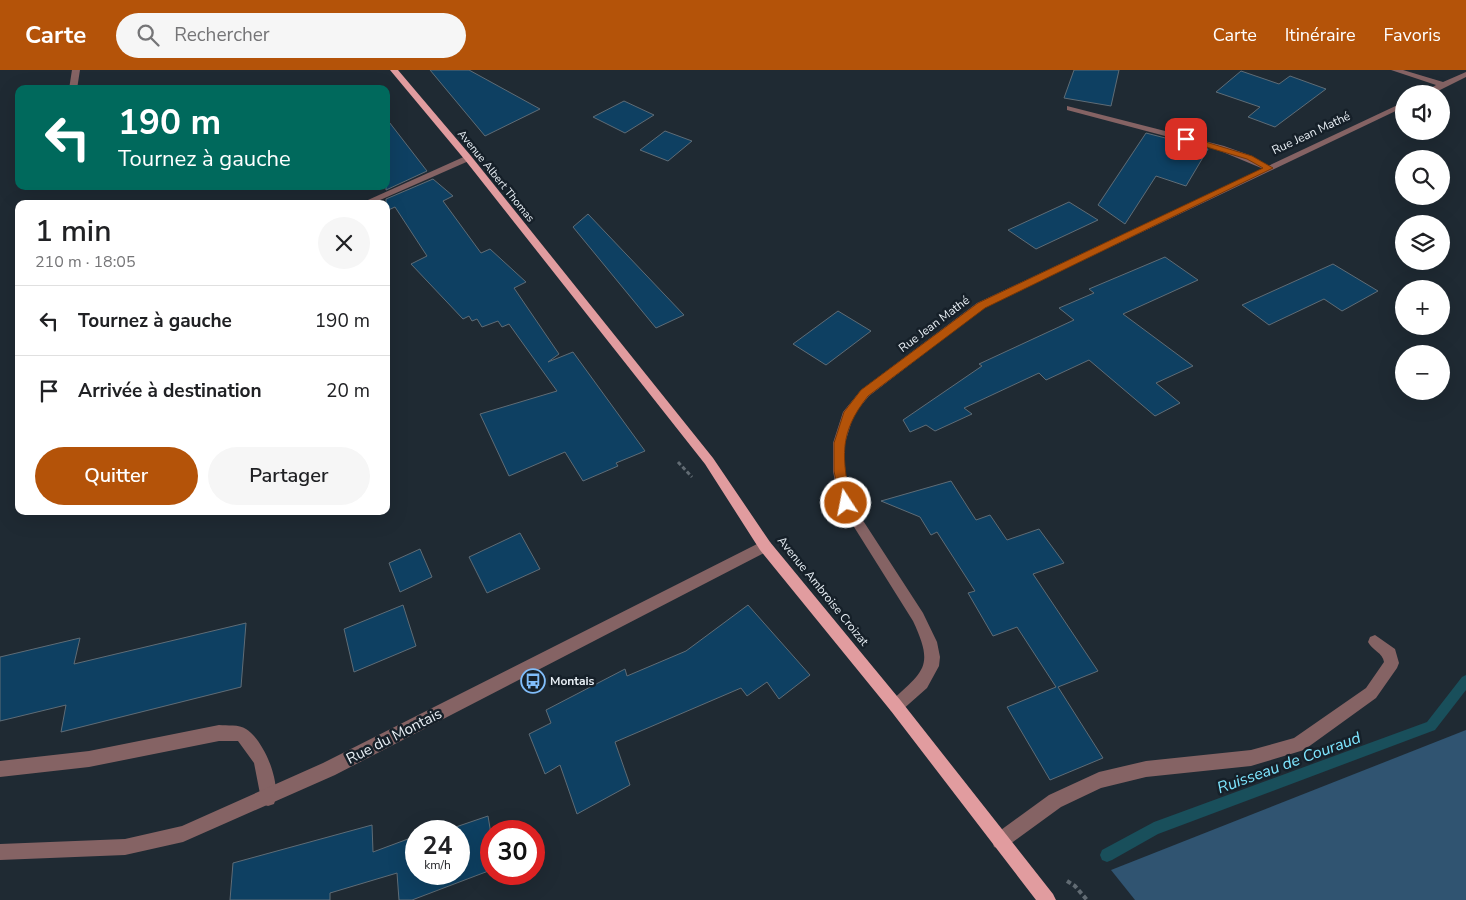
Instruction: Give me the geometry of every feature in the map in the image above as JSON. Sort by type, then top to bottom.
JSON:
[{"type":"main road","name":"Avenue Albert Thomas","points":[[394,70],[468,158],[580,298]]},
{"type":"main road","name":"Avenue Ambroise Croizat","points":[[580,298],[709,461],[765,546],[896,706],[1048,900]]},
{"type":"street","points":[[74,85],[76,70]]},
{"type":"street","points":[[1395,70],[1443,85],[1466,74]]},
{"type":"street","points":[[1070,108],[1221,148],[1250,158],[1269,168]]},
{"type":"street","name":"Rue Jean Mathé","points":[[896,706],[922,683],[932,666],[933,657],[930,642],[918,616],[846,503],[839,471],[839,443],[849,412],[865,393],[982,305],[1395,108]]},
{"type":"street","points":[[372,200],[468,158]]},
{"type":"street","name":"Rue du Montais","points":[[0,852],[125,847],[183,834],[268,798],[338,765],[765,546]]},
{"type":"street","points":[[1000,841],[1055,801],[1099,780],[1146,769],[1251,758],[1298,745],[1372,693],[1392,663],[1390,654],[1375,642]]},
{"type":"street","points":[[0,769],[89,759],[219,733],[241,734],[255,748],[262,762],[268,798]]},
{"type":"shaded area","points":[[1466,730],[1466,900],[1135,900],[1111,870]]},
{"type":"building","points":[[430,70],[469,70],[540,109],[485,136]]},
{"type":"building","points":[[1074,70],[1119,70],[1111,106],[1064,98]]},
{"type":"building","points":[[1241,71],[1279,84],[1290,76],[1326,89],[1275,127],[1248,117],[1260,107],[1216,92]]},
{"type":"building","points":[[624,101],[654,115],[625,133],[593,117]]},
{"type":"building","points":[[390,123],[427,171],[390,188]]},
{"type":"building","points":[[665,131],[692,141],[668,161],[640,150]]},
{"type":"building","points":[[1146,133],[1208,149],[1186,186],[1156,176],[1125,224],[1098,205]]},
{"type":"building","points":[[433,179],[453,196],[443,201],[481,253],[490,249],[526,282],[514,288],[559,354],[548,362],[573,352],[645,451],[616,463],[618,466],[583,481],[565,452],[509,476],[480,414],[557,391],[509,324],[502,327],[498,321],[482,327],[477,319],[472,321],[469,316],[463,319],[411,264],[427,256],[395,207],[390,209],[390,200],[386,199]]},
{"type":"building","points":[[1069,202],[1098,220],[1036,249],[1008,230]]},
{"type":"building","points":[[588,214],[684,315],[656,328],[573,227]]},
{"type":"building","points":[[1165,257],[1198,280],[1123,314],[1193,366],[1156,383],[1180,403],[1155,416],[1089,360],[1046,380],[1039,373],[964,408],[972,414],[935,431],[926,425],[910,432],[903,420],[982,366],[979,364],[1074,320],[1059,308],[1094,293],[1089,289]]},
{"type":"building","points":[[1333,264],[1378,291],[1342,311],[1324,299],[1269,325],[1242,305]]},
{"type":"building","points":[[838,311],[871,331],[826,365],[793,344]]},
{"type":"building","points":[[951,481],[976,520],[990,515],[1007,540],[1039,529],[1064,563],[1033,574],[1098,671],[1058,687],[1103,758],[1050,780],[1007,707],[1056,687],[1017,627],[993,636],[968,593],[975,591],[937,532],[931,535],[920,517],[881,501]]},
{"type":"building","points":[[520,533],[540,569],[487,593],[469,557]]},
{"type":"building","points":[[420,549],[432,577],[400,592],[389,563]]},
{"type":"building","points":[[403,605],[416,646],[354,672],[344,629]]},
{"type":"building","points":[[748,605],[810,675],[779,699],[767,682],[747,696],[741,688],[615,742],[630,785],[577,814],[560,765],[545,774],[529,734],[551,723],[546,710],[625,669],[627,676],[686,651]]},
{"type":"building","points":[[246,623],[241,687],[61,732],[66,705],[0,721],[0,657],[80,638],[74,664]]},
{"type":"building","points":[[488,816],[489,820],[480,820],[480,874],[470,878],[470,822]]},
{"type":"building","points":[[372,825],[373,852],[405,840],[405,885],[452,885],[412,900],[399,900],[397,873],[330,893],[330,900],[230,900],[233,863]]},
{"type":"waterway","name":"Ruisseau de Couraud","points":[[1107,855],[1154,829],[1431,726],[1466,681]]},
{"type":"place","name":"Montais","points":[[533,681]]},
{"type":"route","points":[[846,503],[839,471],[839,443],[849,412],[865,393],[982,305],[1269,168],[1250,158],[1186,139]]}]
